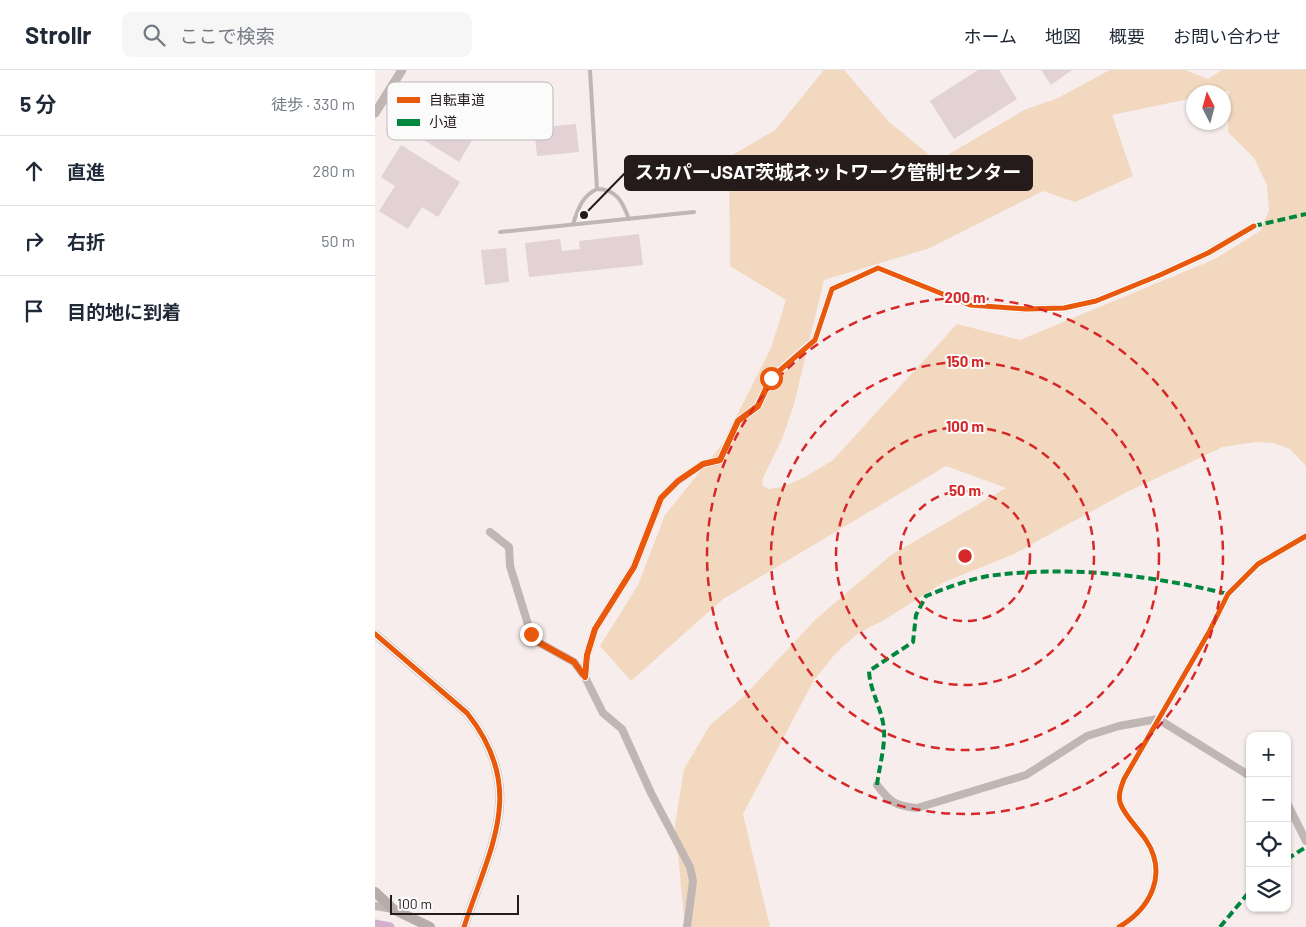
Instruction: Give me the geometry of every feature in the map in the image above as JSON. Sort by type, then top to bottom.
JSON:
[{"type":"main road","points":[[375,892],[393,910],[430,927]]},
{"type":"street","points":[[394,82],[402,70]]},
{"type":"street","points":[[375,113],[387,94]]},
{"type":"street","points":[[585,677],[587,655],[595,629],[634,567],[661,498],[678,481],[703,464],[720,460],[738,421],[758,406],[771,378],[815,340],[832,290],[878,268],[970,305],[1025,309],[1064,308],[1096,301],[1160,275],[1208,253],[1254,226]]},
{"type":"street","points":[[490,532],[509,547],[510,566],[531,634],[536,641],[574,662],[585,677],[603,712],[622,729],[651,793],[690,867],[693,880],[687,927]]},
{"type":"street","points":[[1119,927],[1144,908],[1154,886],[1153,858],[1147,842],[1120,804],[1120,790],[1209,632],[1228,594],[1258,564],[1306,536]]},
{"type":"street","points":[[375,634],[467,713],[479,728],[495,762],[501,800],[499,822],[464,927]]},
{"type":"street","points":[[877,785],[888,800],[901,806],[917,808],[1026,775],[1087,736],[1119,726],[1158,720],[1246,774]]},
{"type":"street","points":[[1291,811],[1306,841]]},
{"type":"street","points":[[375,906],[393,910]]},
{"type":"lane","points":[[590,70],[597,189]]},
{"type":"lane","points":[[573,224],[578,209],[585,197],[597,189],[610,191],[618,196],[623,202],[629,219]]},
{"type":"lane","points":[[500,232],[694,212]]},
{"type":"shaded area","points":[[824,70],[844,70],[889,122],[937,161],[1026,109],[1056,99],[1110,70],[1185,70],[1208,79],[1222,70],[1306,70],[1306,466],[1290,449],[1273,443],[1255,442],[1223,447],[1127,492],[1012,555],[944,582],[884,620],[857,634],[835,654],[814,680],[743,814],[770,927],[685,927],[675,825],[684,769],[710,725],[743,697],[816,619],[891,555],[1006,488],[946,466],[723,599],[631,681],[600,646],[638,585],[665,515],[723,443],[771,348],[786,300],[730,266],[729,157],[775,130]],"holes":[[[1186,85],[1231,85],[1231,130],[1228,130],[1228,132],[1254,158],[1267,185],[1269,211],[1260,231],[1215,259],[1020,340],[957,324],[833,460],[805,477],[782,487],[768,489],[763,486],[762,480],[782,439],[794,404],[824,280],[930,248],[1043,191],[1075,202],[1133,176],[1112,115],[1186,99]]]},
{"type":"building","points":[[978,70],[999,70],[1017,99],[954,139],[930,101]]},
{"type":"building","points":[[1041,70],[1072,70],[1051,85]]},
{"type":"building","points":[[576,124],[579,152],[537,156],[535,140],[553,140],[553,126]]},
{"type":"building","points":[[424,140],[472,140],[459,162]]},
{"type":"building","points":[[401,145],[460,182],[438,217],[422,207],[408,229],[379,211],[395,186],[381,177]]},
{"type":"building","points":[[639,234],[643,265],[529,277],[525,243],[560,239],[562,251],[580,249],[579,241]]},
{"type":"building","points":[[506,248],[509,282],[485,285],[481,250]]},
{"type":"waterway","points":[[375,924],[390,927]]},
{"type":"marked path","points":[[1254,226],[1306,214]]},
{"type":"marked path","points":[[877,785],[883,751],[884,731],[869,671],[913,642],[916,615],[926,596],[964,582],[988,576],[1048,572],[1078,572],[1139,577],[1228,594]]},
{"type":"marked path","points":[[1291,856],[1306,847]]},
{"type":"marked path","points":[[1220,927],[1246,896]]},
{"type":"cycle path","points":[[585,677],[587,655],[595,629],[634,567],[661,498],[678,481],[703,464],[720,460],[738,421],[758,406],[771,378],[815,340],[832,289],[878,268],[970,305],[1026,309],[1064,308],[1096,301],[1160,275],[1208,253],[1254,226]]},
{"type":"cycle path","points":[[1119,927],[1140,910],[1153,889],[1156,877],[1156,865],[1146,840],[1126,814],[1119,799],[1124,779],[1209,632],[1228,594],[1258,564],[1306,536]]},
{"type":"cycle path","points":[[375,634],[467,713],[485,741],[496,767],[500,793],[498,819],[484,871],[464,927]]},
{"type":"place","name":"スカパーJSAT茨城ネットワーク管制センター","points":[[584,215]]},
{"type":"route","points":[[531,634],[536,641],[574,662],[585,677],[587,655],[595,629],[634,567],[661,498],[678,481],[703,464],[720,460],[738,421],[758,406],[771,378]]}]
